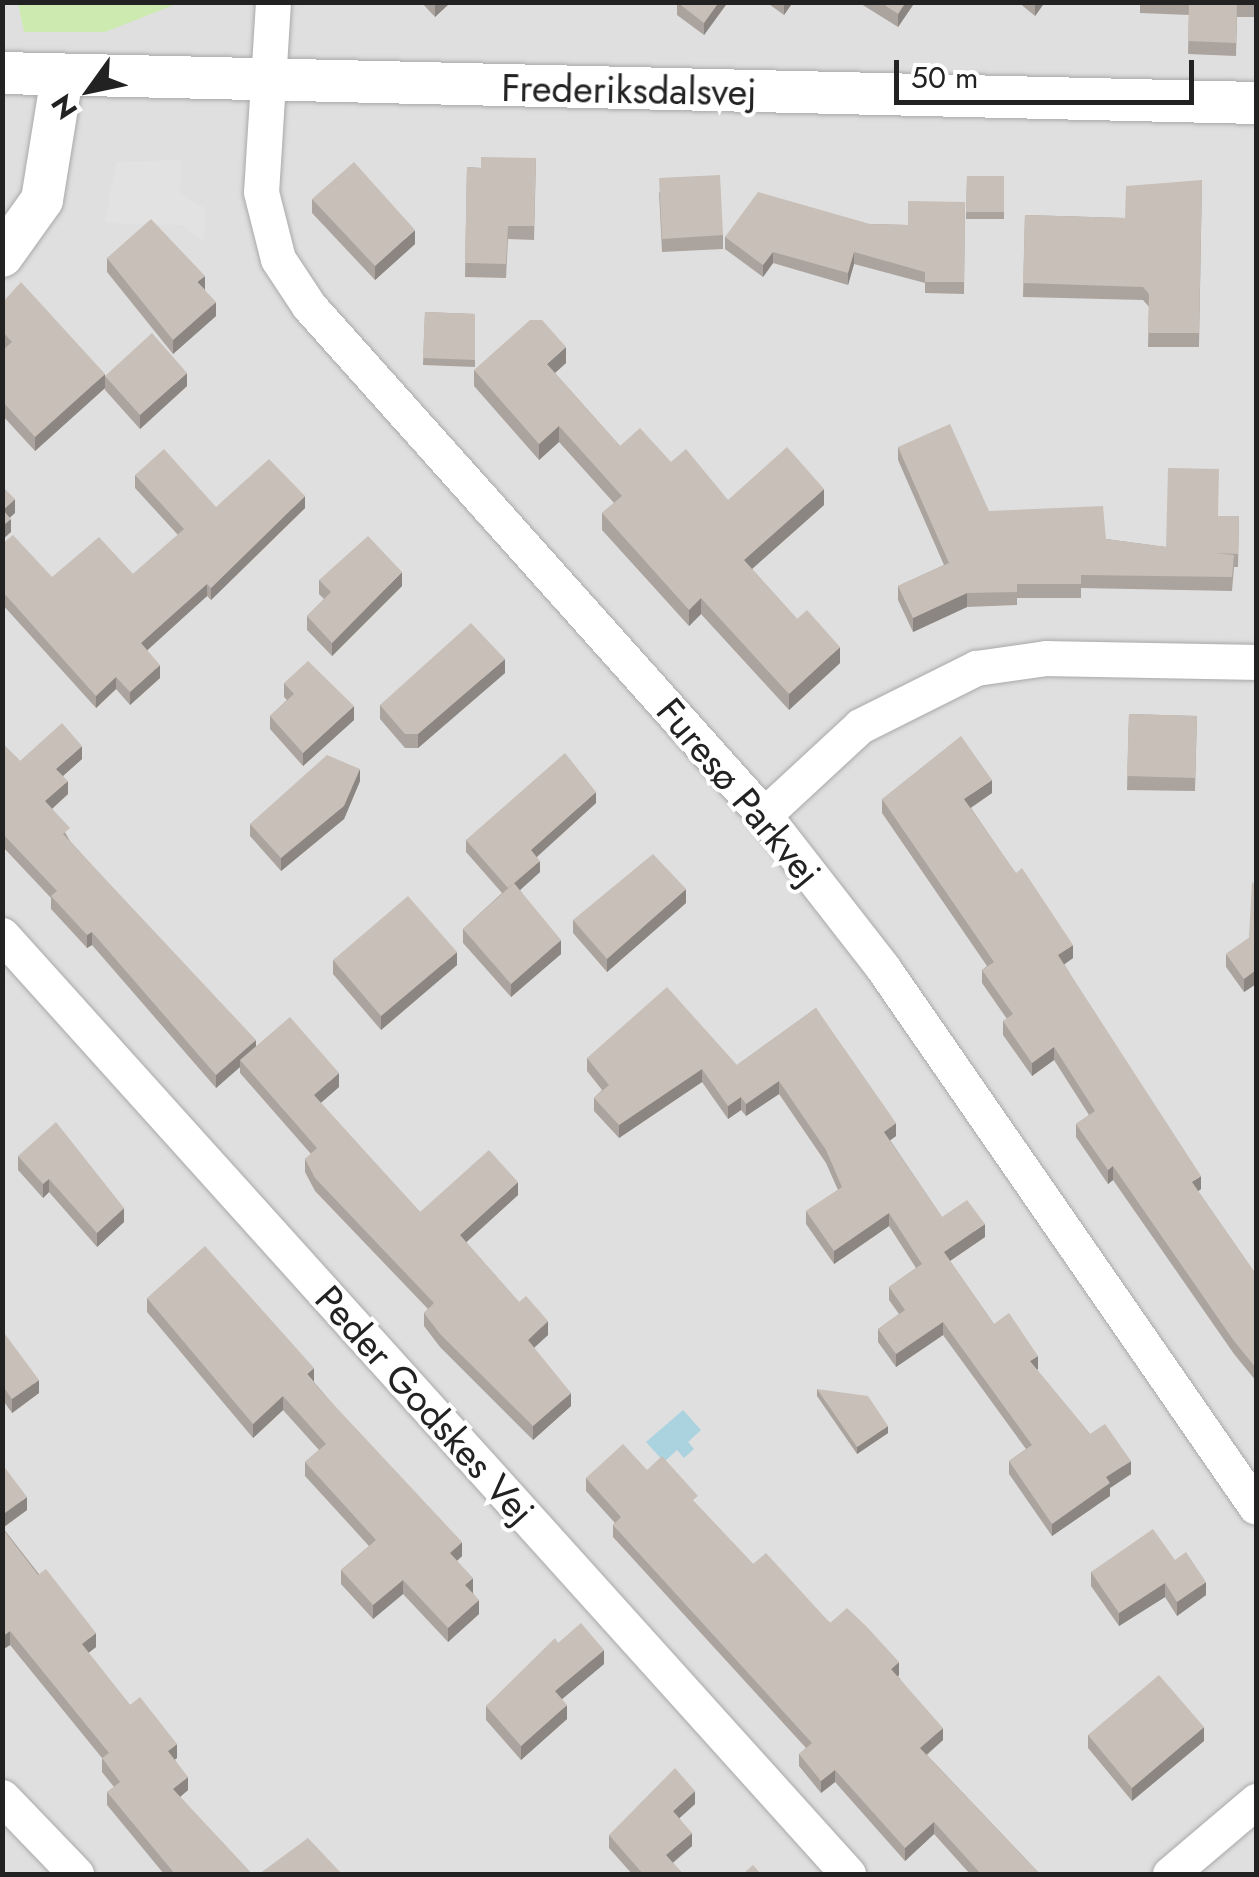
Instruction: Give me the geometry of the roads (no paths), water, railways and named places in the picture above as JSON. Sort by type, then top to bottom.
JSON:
[{"type":"street","name":"Furesø Parkvej","points":[[273,2],[261,192],[278,258],[309,306],[764,814],[883,968],[1256,1507]]},
{"type":"street","name":"Frederiksdalsvej","points":[[2,73],[62,78],[1256,103]]},
{"type":"street","points":[[2,256],[42,200],[62,78]]},
{"type":"street","points":[[764,814],[860,726],[976,668],[1046,658],[1256,662]]},
{"type":"street","name":"Peder Godskes Vej","points":[[2,935],[848,1874]]},
{"type":"street","points":[[2,1797],[76,1874]]},
{"type":"street","points":[[1170,1874],[1256,1801]]},
{"type":"water","points":[[683,1410],[701,1430],[688,1442],[694,1449],[684,1458],[677,1450],[664,1462],[646,1442]]}]
